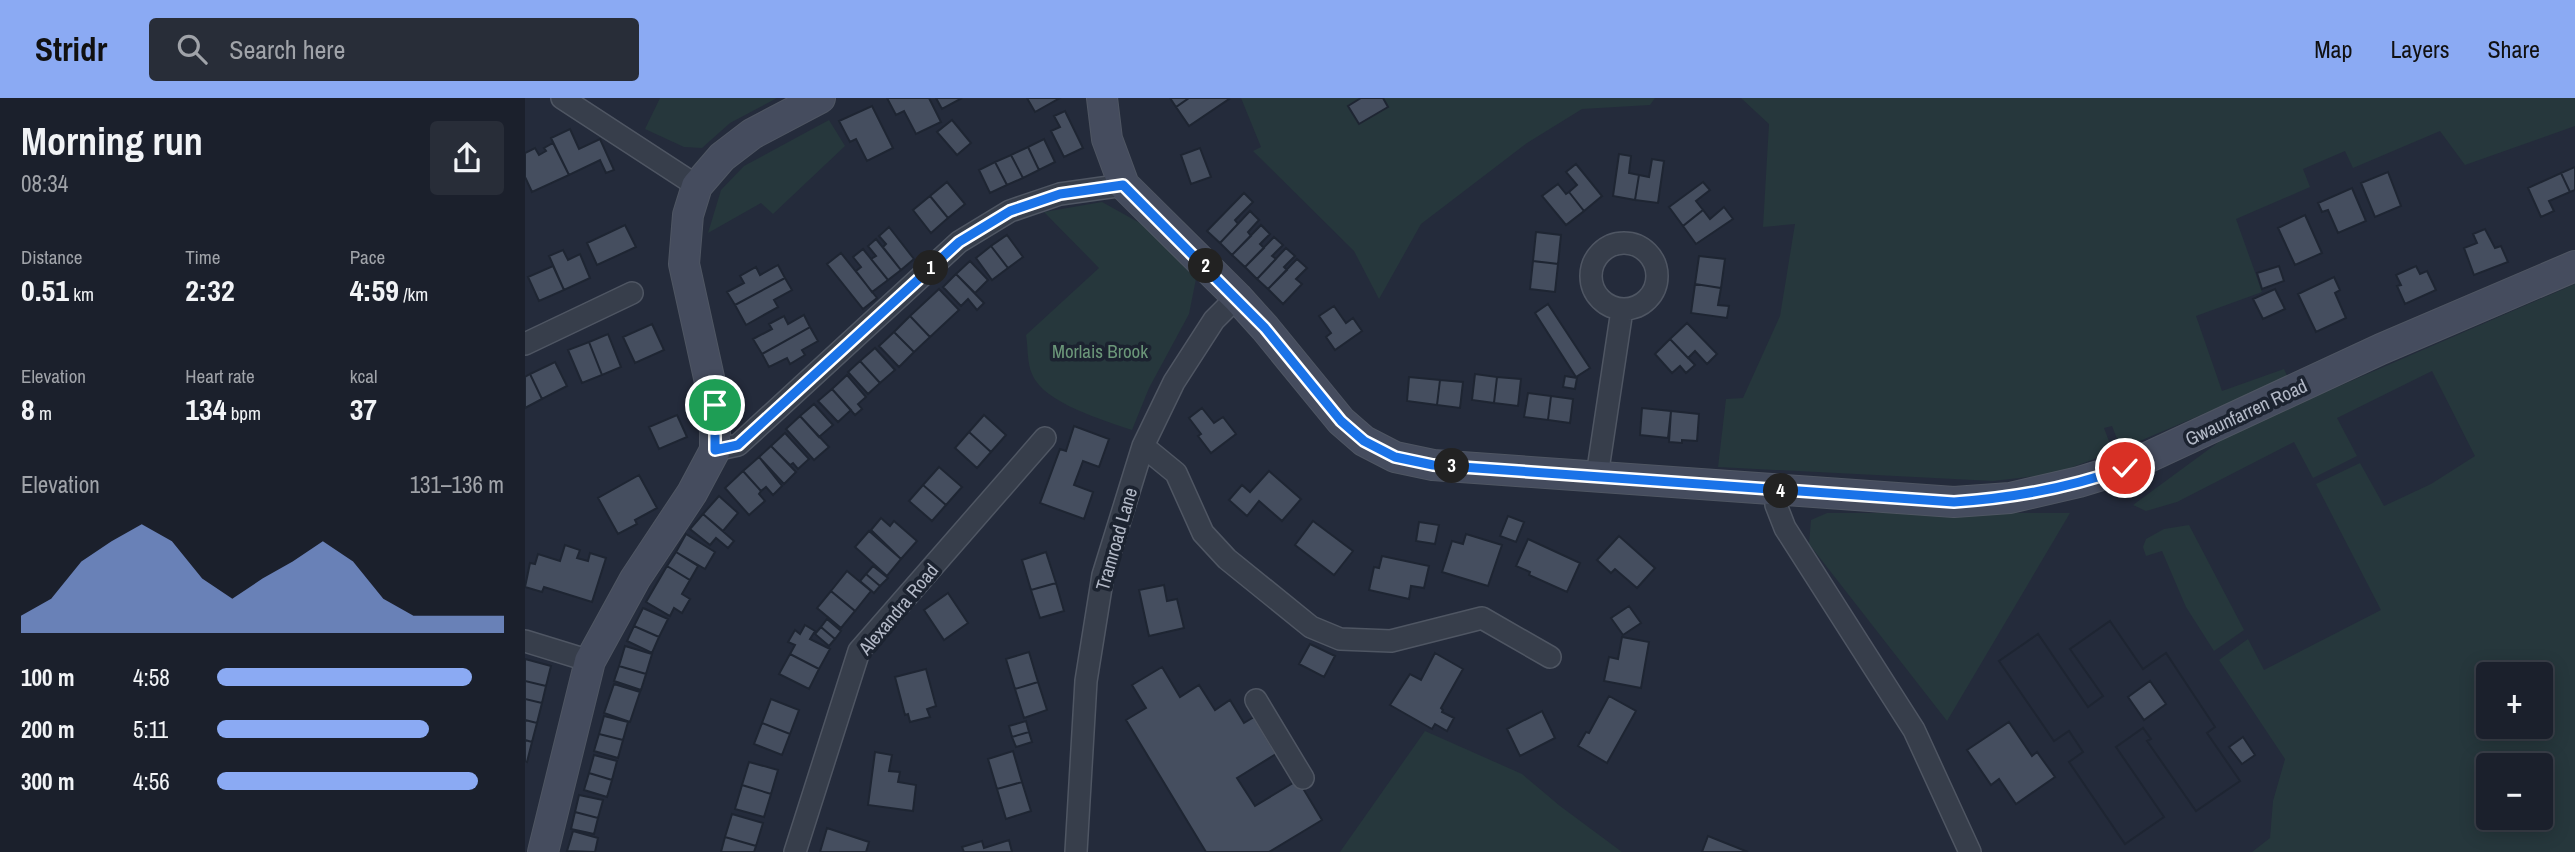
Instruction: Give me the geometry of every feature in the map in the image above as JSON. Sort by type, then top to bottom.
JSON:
[{"type":"street","points":[[562,98],[697,186]]},
{"type":"street","points":[[543,852],[590,661],[635,579],[692,493],[715,450],[715,405],[684,264],[688,215],[697,186],[722,157],[752,134],[820,98]]},
{"type":"street","points":[[715,450],[738,445],[959,242],[1010,211],[1060,194],[1123,185],[1107,139],[1103,98]]},
{"type":"street","name":"Gwaunfarren Road","points":[[1123,185],[1237,297],[1341,421],[1364,441],[1395,457],[1433,465],[1954,502],[2010,498],[2125,468],[2381,349],[2575,266]]},
{"type":"street","points":[[525,344],[632,293]]},
{"type":"street","name":"Tramroad Lane","points":[[1076,852],[1086,681],[1103,575],[1143,446],[1174,382],[1214,320],[1237,297]]},
{"type":"street","points":[[1597,476],[1622,310]]},
{"type":"street","name":"Alexandra Road","points":[[795,852],[859,652],[1045,438]]},
{"type":"street","points":[[1143,446],[1176,473],[1203,533],[1227,559],[1311,627],[1340,639],[1391,641],[1482,618],[1550,657]]},
{"type":"street","points":[[1776,491],[1776,505],[1785,528],[1914,730],[1970,852]]},
{"type":"street","points":[[525,641],[590,661]]},
{"type":"street","points":[[1256,700],[1303,778]]},
{"type":"green space","points":[[660,98],[777,98],[730,123],[702,148],[684,147],[645,129]]},
{"type":"green space","points":[[1241,98],[1655,98],[1650,105],[1582,109],[1527,143],[1421,224],[1379,299],[1354,251],[1253,151],[1261,147]]},
{"type":"green space","points":[[1741,98],[2575,98],[2575,126],[2465,165],[2440,131],[2353,168],[2345,151],[2303,169],[2310,187],[2236,219],[2262,292],[2196,316],[2222,391],[2284,369],[2288,378],[2121,449],[2112,426],[2104,428],[2113,452],[2054,474],[1993,481],[1718,467],[1726,399],[1743,398],[1780,316],[1795,224],[1763,227],[1769,124]]},
{"type":"green space","points":[[829,120],[845,146],[773,214],[761,203],[708,233],[721,190],[744,166]]},
{"type":"green space","name":"Morlais Brook","points":[[1102,202],[1156,232],[1197,274],[1189,314],[1149,388],[1132,430],[1076,410],[1049,394],[1038,384],[1028,360],[1026,335],[1099,268],[1044,212]]},
{"type":"green space","points":[[2575,284],[2575,852],[2252,852],[2270,838],[2273,801],[2285,759],[2219,660],[2248,639],[2264,670],[2381,610],[2316,484],[2360,463],[2384,506],[2431,484],[2475,456],[2432,371],[2337,418],[2357,456],[2313,478],[2294,442],[2177,502],[2146,511],[2133,505],[2231,433]]},
{"type":"green space","points":[[1827,513],[2070,513],[1947,721],[1809,544],[1811,520]]},
{"type":"green space","points":[[2189,525],[2244,630],[2214,651],[2186,607],[2162,551],[2146,556],[2143,547],[2146,539],[2164,529]]},
{"type":"green space","points":[[1425,731],[1522,774],[1622,852],[1340,852]]},
{"type":"building","points":[[887,98],[929,98],[941,122],[916,134],[904,111],[896,115]]},
{"type":"building","points":[[936,98],[962,98],[942,109]]},
{"type":"building","points":[[1027,98],[1060,98],[1035,112]]},
{"type":"building","points":[[1170,98],[1189,98],[1176,107]]},
{"type":"building","points":[[1189,98],[1229,99],[1189,126],[1176,107]]},
{"type":"building","points":[[1361,98],[1383,98],[1388,107],[1359,124],[1348,106]]},
{"type":"building","points":[[872,106],[893,148],[867,161],[856,139],[850,142],[839,121]]},
{"type":"building","points":[[1065,111],[1083,148],[1064,157],[1051,131],[1060,127],[1054,116]]},
{"type":"building","points":[[952,120],[971,143],[957,155],[937,132]]},
{"type":"building","points":[[570,129],[579,149],[600,139],[614,170],[606,173],[600,160],[569,175],[551,138]]},
{"type":"building","points":[[1044,139],[1055,162],[1039,170],[1028,147]]},
{"type":"building","points":[[553,143],[569,175],[532,192],[525,177],[525,153],[535,148],[539,155]]},
{"type":"building","points":[[1028,147],[1039,170],[1023,178],[1011,155]]},
{"type":"building","points":[[1200,148],[1211,177],[1191,184],[1181,155]]},
{"type":"building","points":[[1619,154],[1631,156],[1629,173],[1639,175],[1635,200],[1613,196]]},
{"type":"building","points":[[1011,155],[1023,178],[1007,185],[995,162]]},
{"type":"building","points":[[1652,159],[1664,161],[1658,203],[1635,200],[1639,175],[1649,177]]},
{"type":"building","points":[[995,162],[1007,185],[990,193],[979,170]]},
{"type":"building","points":[[1576,164],[1602,196],[1584,211],[1569,192],[1577,185],[1566,172]]},
{"type":"building","points":[[2575,167],[2575,190],[2570,192],[2561,173]]},
{"type":"building","points":[[2388,172],[2401,206],[2375,217],[2361,183]]},
{"type":"building","points":[[2561,173],[2570,192],[2549,201],[2554,211],[2541,217],[2528,188]]},
{"type":"building","points":[[947,182],[965,204],[948,218],[930,196]]},
{"type":"building","points":[[1703,182],[1710,190],[1696,201],[1703,210],[1683,226],[1669,207]]},
{"type":"building","points":[[1558,184],[1566,194],[1569,192],[1584,211],[1566,225],[1542,196]]},
{"type":"building","points":[[2352,188],[2366,221],[2338,233],[2328,210],[2322,212],[2318,203]]},
{"type":"building","points":[[1244,193],[1253,202],[1235,220],[1238,224],[1220,243],[1207,231]]},
{"type":"building","points":[[930,196],[948,218],[931,233],[913,210]]},
{"type":"building","points":[[1724,207],[1733,219],[1696,244],[1683,226],[1703,210],[1710,219]]},
{"type":"building","points":[[1250,211],[1259,220],[1248,232],[1251,236],[1232,255],[1220,243]]},
{"type":"building","points":[[2305,215],[2322,253],[2295,265],[2278,228]]},
{"type":"building","points":[[625,225],[636,247],[597,265],[587,243]]},
{"type":"building","points":[[1261,225],[1270,234],[1260,244],[1264,248],[1245,267],[1232,255]]},
{"type":"building","points":[[889,227],[914,259],[901,270],[883,247],[886,244],[879,236]]},
{"type":"building","points":[[2485,229],[2495,248],[2501,246],[2508,262],[2474,275],[2464,248],[2477,243],[2473,234]]},
{"type":"building","points":[[1536,232],[1561,235],[1558,264],[1533,261]]},
{"type":"building","points":[[1007,235],[1023,257],[1008,268],[991,246]]},
{"type":"building","points":[[1274,237],[1283,245],[1272,256],[1276,259],[1257,279],[1245,267]]},
{"type":"building","points":[[876,239],[901,270],[888,280],[871,259],[876,256],[868,246]]},
{"type":"building","points":[[991,246],[1008,268],[992,280],[976,258]]},
{"type":"building","points":[[1286,248],[1295,256],[1284,267],[1287,270],[1268,289],[1257,279]]},
{"type":"building","points":[[863,249],[888,280],[872,292],[856,271],[861,267],[853,257]]},
{"type":"building","points":[[563,250],[568,260],[580,254],[590,278],[564,290],[549,256]]},
{"type":"building","points":[[841,253],[877,298],[863,309],[827,264]]},
{"type":"building","points":[[1699,256],[1725,259],[1721,288],[1695,284]]},
{"type":"building","points":[[1297,259],[1307,268],[1296,279],[1302,284],[1283,304],[1268,289]]},
{"type":"building","points":[[970,261],[988,280],[975,293],[956,274]]},
{"type":"building","points":[[1533,261],[1558,264],[1555,292],[1530,289]]},
{"type":"building","points":[[778,265],[785,278],[735,305],[727,292],[744,283],[740,276],[756,267],[760,275]]},
{"type":"building","points":[[553,266],[564,290],[539,301],[528,277]]},
{"type":"building","points":[[2279,266],[2284,281],[2262,289],[2257,273]]},
{"type":"building","points":[[2416,266],[2420,274],[2427,271],[2436,290],[2405,304],[2397,286],[2401,285],[2396,275]]},
{"type":"building","points":[[956,274],[984,303],[977,310],[968,299],[961,306],[943,287]]},
{"type":"building","points":[[2334,277],[2340,290],[2335,293],[2346,318],[2316,332],[2298,294]]},
{"type":"building","points":[[785,278],[792,290],[774,300],[778,307],[746,325],[735,305]]},
{"type":"building","points":[[1695,284],[1721,288],[1718,305],[1729,306],[1727,318],[1691,313]]},
{"type":"building","points":[[939,289],[959,310],[930,337],[910,316]]},
{"type":"building","points":[[2275,289],[2285,309],[2263,319],[2253,299]]},
{"type":"building","points":[[1548,304],[1590,368],[1576,377],[1535,313]]},
{"type":"building","points":[[1334,306],[1346,323],[1353,318],[1362,331],[1335,350],[1326,337],[1331,333],[1319,316]]},
{"type":"building","points":[[804,315],[810,327],[762,354],[753,339],[772,329],[769,324],[784,316],[788,324]]},
{"type":"building","points":[[910,316],[930,337],[914,352],[894,332]]},
{"type":"building","points":[[1687,323],[1717,354],[1707,364],[1695,351],[1688,358],[1670,339]]},
{"type":"building","points":[[652,324],[664,350],[635,363],[623,337]]},
{"type":"building","points":[[810,327],[818,341],[802,350],[805,355],[790,364],[787,358],[769,367],[762,354]]},
{"type":"building","points":[[894,332],[914,352],[899,367],[879,346]]},
{"type":"building","points":[[608,334],[621,367],[602,375],[589,342]]},
{"type":"building","points":[[1670,339],[1695,365],[1686,373],[1680,366],[1672,373],[1655,354]]},
{"type":"building","points":[[589,342],[602,375],[582,383],[568,350]]},
{"type":"building","points":[[875,348],[895,370],[880,383],[860,361]]},
{"type":"building","points":[[860,361],[880,383],[868,394],[848,372]]},
{"type":"building","points":[[555,362],[567,386],[542,399],[530,374]]},
{"type":"building","points":[[530,374],[542,399],[525,408],[525,377]]},
{"type":"building","points":[[1475,374],[1497,377],[1494,403],[1472,400]]},
{"type":"building","points":[[847,375],[866,397],[858,404],[862,409],[855,415],[832,389]]},
{"type":"building","points":[[1565,376],[1577,378],[1575,389],[1563,387]]},
{"type":"building","points":[[1409,377],[1440,380],[1437,405],[1407,401]]},
{"type":"building","points":[[1497,377],[1521,379],[1518,406],[1494,403]]},
{"type":"building","points":[[1440,380],[1463,382],[1460,408],[1437,405]]},
{"type":"building","points":[[832,389],[851,410],[838,422],[818,401]]},
{"type":"building","points":[[1528,393],[1551,396],[1548,420],[1524,417]]},
{"type":"building","points":[[1551,396],[1573,399],[1570,423],[1548,420]]},
{"type":"building","points":[[814,404],[833,425],[819,437],[800,416]]},
{"type":"building","points":[[1202,408],[1214,423],[1223,417],[1236,434],[1211,453],[1189,418]]},
{"type":"building","points":[[1642,408],[1671,411],[1668,438],[1640,435]]},
{"type":"building","points":[[1671,411],[1699,414],[1697,441],[1669,442]]},
{"type":"building","points":[[677,415],[687,437],[659,449],[649,427]]},
{"type":"building","points":[[984,415],[1006,435],[991,452],[969,432]]},
{"type":"building","points":[[800,416],[829,447],[814,460],[786,429]]},
{"type":"building","points":[[1074,426],[1109,439],[1099,467],[1083,461],[1074,485],[1093,492],[1084,519],[1040,503],[1060,449],[1066,451]]},
{"type":"building","points":[[969,432],[991,452],[977,468],[955,448]]},
{"type":"building","points":[[785,433],[809,459],[798,469],[793,463],[790,465],[771,446]]},
{"type":"building","points":[[771,446],[796,472],[784,484],[759,457]]},
{"type":"building","points":[[759,457],[782,486],[773,495],[766,487],[761,491],[743,471]]},
{"type":"building","points":[[939,467],[962,487],[946,505],[923,485]]},
{"type":"building","points":[[743,471],[761,491],[759,494],[765,501],[749,515],[725,488]]},
{"type":"building","points":[[1269,471],[1301,499],[1282,521],[1259,501],[1247,516],[1229,500],[1242,485],[1250,492]]},
{"type":"building","points":[[639,475],[657,508],[635,520],[637,524],[618,534],[598,498]]},
{"type":"building","points":[[923,485],[946,505],[932,521],[909,501]]},
{"type":"building","points":[[719,496],[738,513],[723,531],[703,514]]},
{"type":"building","points":[[703,514],[734,541],[728,548],[716,538],[710,545],[690,529]]},
{"type":"building","points":[[1508,516],[1524,522],[1516,542],[1500,536]]},
{"type":"building","points":[[881,518],[890,526],[894,521],[917,541],[901,559],[871,530]]},
{"type":"building","points":[[1313,521],[1353,551],[1334,575],[1295,545]]},
{"type":"building","points":[[1419,522],[1439,525],[1435,544],[1416,541]]},
{"type":"building","points":[[869,531],[901,559],[887,576],[855,547]]},
{"type":"building","points":[[686,534],[715,552],[705,569],[676,552]]},
{"type":"building","points":[[1466,534],[1502,545],[1488,586],[1442,572],[1452,541],[1463,544]]},
{"type":"building","points":[[1619,536],[1655,568],[1637,588],[1615,569],[1611,573],[1597,560]]},
{"type":"building","points":[[1528,539],[1580,563],[1567,592],[1529,575],[1530,572],[1516,566]]},
{"type":"building","points":[[565,545],[580,550],[577,558],[588,561],[590,553],[606,558],[592,602],[544,587],[542,592],[525,587],[530,563],[535,564],[538,554],[560,561]]},
{"type":"building","points":[[676,552],[698,566],[690,580],[667,566]]},
{"type":"building","points":[[1046,552],[1056,583],[1031,590],[1022,560]]},
{"type":"building","points":[[1382,556],[1429,566],[1424,588],[1411,586],[1409,599],[1369,590],[1374,567],[1379,568]]},
{"type":"building","points":[[667,566],[690,580],[682,594],[690,599],[682,613],[674,608],[670,616],[646,602]]},
{"type":"building","points":[[873,566],[888,578],[880,586],[866,574]]},
{"type":"building","points":[[847,571],[871,591],[855,611],[831,591]]},
{"type":"building","points":[[866,574],[880,586],[874,593],[860,581]]},
{"type":"building","points":[[1056,583],[1064,611],[1040,618],[1031,590]]},
{"type":"building","points":[[1164,585],[1167,601],[1177,599],[1184,628],[1149,636],[1139,590]]},
{"type":"building","points":[[831,591],[855,611],[841,628],[817,608]]},
{"type":"building","points":[[948,593],[968,623],[944,640],[924,610]]},
{"type":"building","points":[[1629,606],[1641,623],[1623,635],[1611,618]]},
{"type":"building","points":[[643,608],[668,619],[659,637],[634,626]]},
{"type":"building","points":[[827,619],[841,631],[835,639],[821,627]]},
{"type":"building","points":[[2110,621],[2143,669],[2166,653],[2215,727],[2207,733],[2240,781],[2196,811],[2147,741],[2151,739],[2143,728],[2116,747],[2164,817],[2125,844],[2069,762],[2083,752],[2069,731],[2054,741],[1999,661],[2038,634],[2088,707],[2103,696],[2070,649]],"holes":[[[2150,681],[2166,704],[2144,720],[2128,697]]]},
{"type":"building","points":[[2110,621],[2143,669],[2166,653],[2215,727],[2207,733],[2240,781],[2196,811],[2147,741],[2151,739],[2143,728],[2116,747],[2164,817],[2125,844],[2069,762],[2083,752],[2069,731],[2054,741],[1999,661],[2038,634],[2088,707],[2103,696],[2070,649]]},
{"type":"building","points":[[805,625],[815,631],[810,639],[830,649],[819,669],[790,654],[795,645],[788,642],[795,630],[800,634]]},
{"type":"building","points":[[634,626],[659,637],[652,653],[627,641]]},
{"type":"building","points":[[821,627],[835,639],[829,646],[815,634]]},
{"type":"building","points":[[1622,637],[1649,642],[1641,688],[1604,681],[1609,657],[1618,659]]},
{"type":"building","points":[[1310,644],[1335,656],[1324,677],[1299,664]]},
{"type":"building","points":[[625,646],[652,654],[646,674],[619,666]]},
{"type":"building","points":[[1029,652],[1038,682],[1015,689],[1006,659]]},
{"type":"building","points":[[1435,653],[1463,669],[1441,708],[1442,712],[1454,718],[1447,731],[1435,724],[1432,729],[1390,705],[1410,674],[1421,680]]},
{"type":"building","points":[[790,654],[819,669],[809,689],[779,674]]},
{"type":"building","points":[[525,659],[551,666],[546,686],[525,681]]},
{"type":"building","points":[[619,666],[646,674],[641,690],[614,681]]},
{"type":"building","points":[[1162,667],[1180,697],[1199,685],[1215,710],[1230,700],[1244,723],[1254,717],[1276,754],[1237,778],[1255,806],[1298,780],[1322,820],[1269,852],[1206,852],[1126,720],[1146,708],[1132,685]]},
{"type":"building","points":[[926,669],[936,706],[927,709],[930,717],[910,722],[908,714],[905,715],[895,677]]},
{"type":"building","points":[[525,681],[546,686],[542,703],[525,699]]},
{"type":"building","points":[[1038,682],[1047,710],[1024,718],[1015,689]]},
{"type":"building","points":[[614,684],[640,692],[630,722],[604,713]]},
{"type":"building","points":[[1609,696],[1636,711],[1607,763],[1578,746],[1586,732],[1589,733]]},
{"type":"building","points":[[525,699],[542,703],[537,723],[525,720]]},
{"type":"building","points":[[771,699],[799,710],[790,734],[762,723]]},
{"type":"building","points":[[1542,711],[1555,738],[1520,756],[1507,729]]},
{"type":"building","points":[[604,716],[628,722],[623,740],[599,734]]},
{"type":"building","points":[[525,720],[537,723],[532,742],[525,740]]},
{"type":"building","points":[[1026,721],[1029,732],[1012,737],[1009,726]]},
{"type":"building","points":[[2009,722],[2032,756],[2037,752],[2055,777],[2016,804],[1999,779],[1991,785],[1967,750]]},
{"type":"building","points":[[762,723],[790,734],[782,755],[754,744]]},
{"type":"building","points":[[1029,732],[1032,742],[1016,747],[1012,737]]},
{"type":"building","points":[[599,734],[623,740],[618,758],[594,751]]},
{"type":"building","points":[[2243,737],[2255,755],[2242,764],[2229,747]]},
{"type":"building","points":[[525,740],[532,742],[527,762],[525,761]]},
{"type":"building","points":[[1013,751],[1022,782],[997,789],[988,759]]},
{"type":"building","points":[[875,752],[892,755],[889,771],[900,772],[898,782],[916,785],[913,811],[868,805]]},
{"type":"building","points":[[594,755],[617,761],[612,780],[589,773]]},
{"type":"building","points":[[749,762],[778,770],[771,794],[742,785]]},
{"type":"building","points":[[589,773],[612,780],[607,797],[584,790]]},
{"type":"building","points":[[1022,782],[1031,811],[1006,819],[997,789]]},
{"type":"building","points":[[742,785],[771,794],[764,817],[735,809]]},
{"type":"building","points":[[579,795],[603,800],[598,818],[575,812]]},
{"type":"building","points":[[575,812],[598,818],[594,834],[571,829]]},
{"type":"building","points":[[732,814],[763,823],[756,846],[725,837]]},
{"type":"building","points":[[827,828],[869,842],[866,852],[820,852]]},
{"type":"building","points":[[573,831],[598,838],[595,852],[567,851]]},
{"type":"building","points":[[1708,836],[1748,852],[1702,852]]},
{"type":"building","points":[[725,837],[756,846],[754,852],[721,852]]},
{"type":"building","points":[[1009,840],[1012,852],[964,852],[962,847],[982,841],[984,848]]},
{"type":"route","points":[[715,405],[715,450],[738,445],[959,242],[1010,211],[1060,194],[1123,185],[1237,297],[1341,421],[1364,441],[1395,457],[1433,465],[1954,502],[2010,498],[2125,468]]}]
